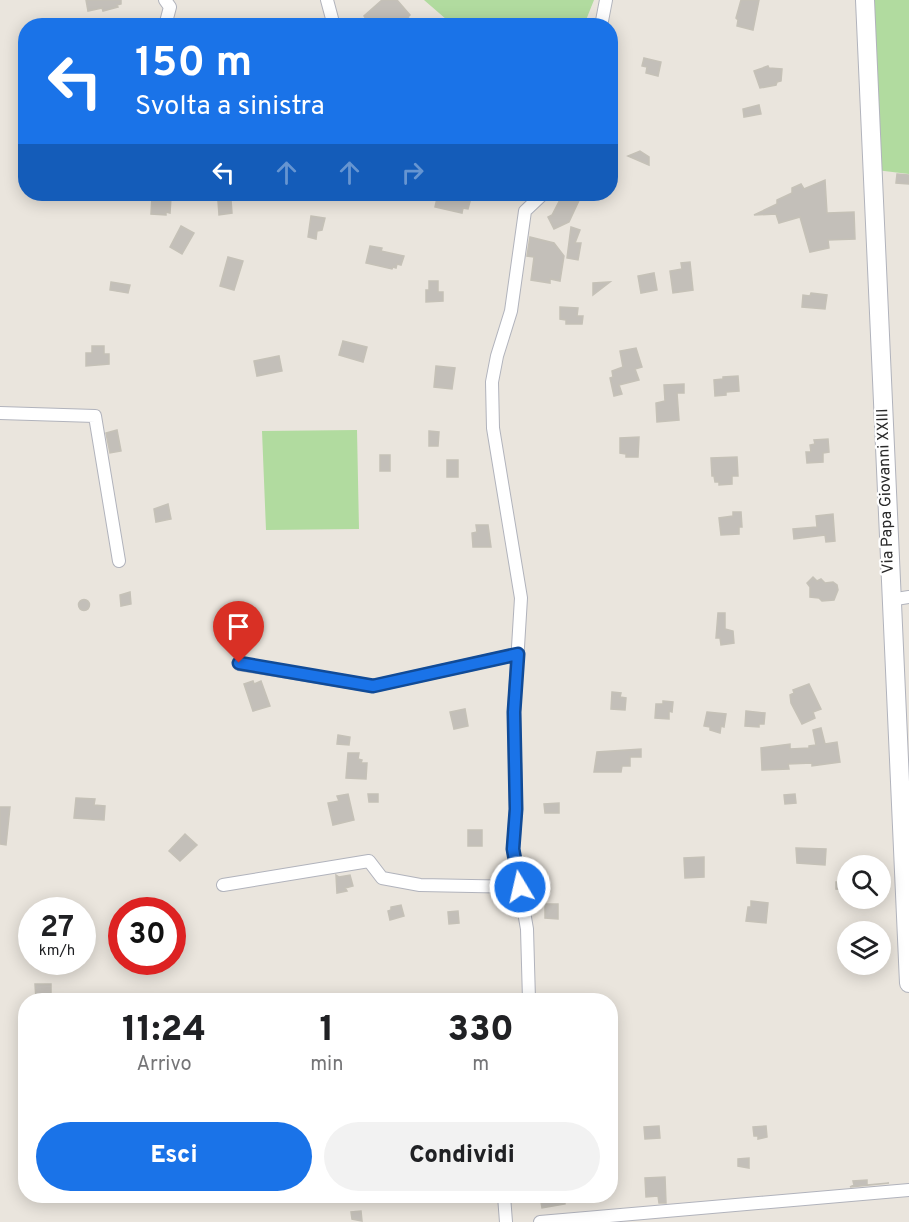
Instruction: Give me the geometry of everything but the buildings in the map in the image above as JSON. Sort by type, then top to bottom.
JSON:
[{"type":"main road","name":"Via Papa Giovanni XXIII","points":[[865,0],[890,600],[909,983]]},
{"type":"street","points":[[165,0],[170,7],[167,18]]},
{"type":"street","points":[[327,0],[332,18]]},
{"type":"street","points":[[601,18],[606,0]]},
{"type":"street","points":[[529,993],[527,929],[513,849],[516,809],[514,712],[521,598],[493,428],[492,382],[497,356],[512,311],[525,211],[536,201]]},
{"type":"street","points":[[0,413],[95,416],[119,561]]},
{"type":"street","points":[[890,600],[909,597]]},
{"type":"street","points":[[239,663],[373,686],[518,654]]},
{"type":"street","points":[[224,885],[369,861],[382,878],[411,884],[520,887]]},
{"type":"street","points":[[540,1222],[909,1190]]},
{"type":"street","points":[[505,1203],[506,1222]]},
{"type":"green space","points":[[424,0],[594,0],[587,18],[445,18]]},
{"type":"green space","points":[[868,0],[909,0],[909,174],[876,170]]},
{"type":"green space","points":[[357,430],[359,529],[266,530],[262,431]]},
{"type":"route","points":[[239,663],[373,686],[518,654],[514,712],[516,809],[513,849],[520,887]]}]
